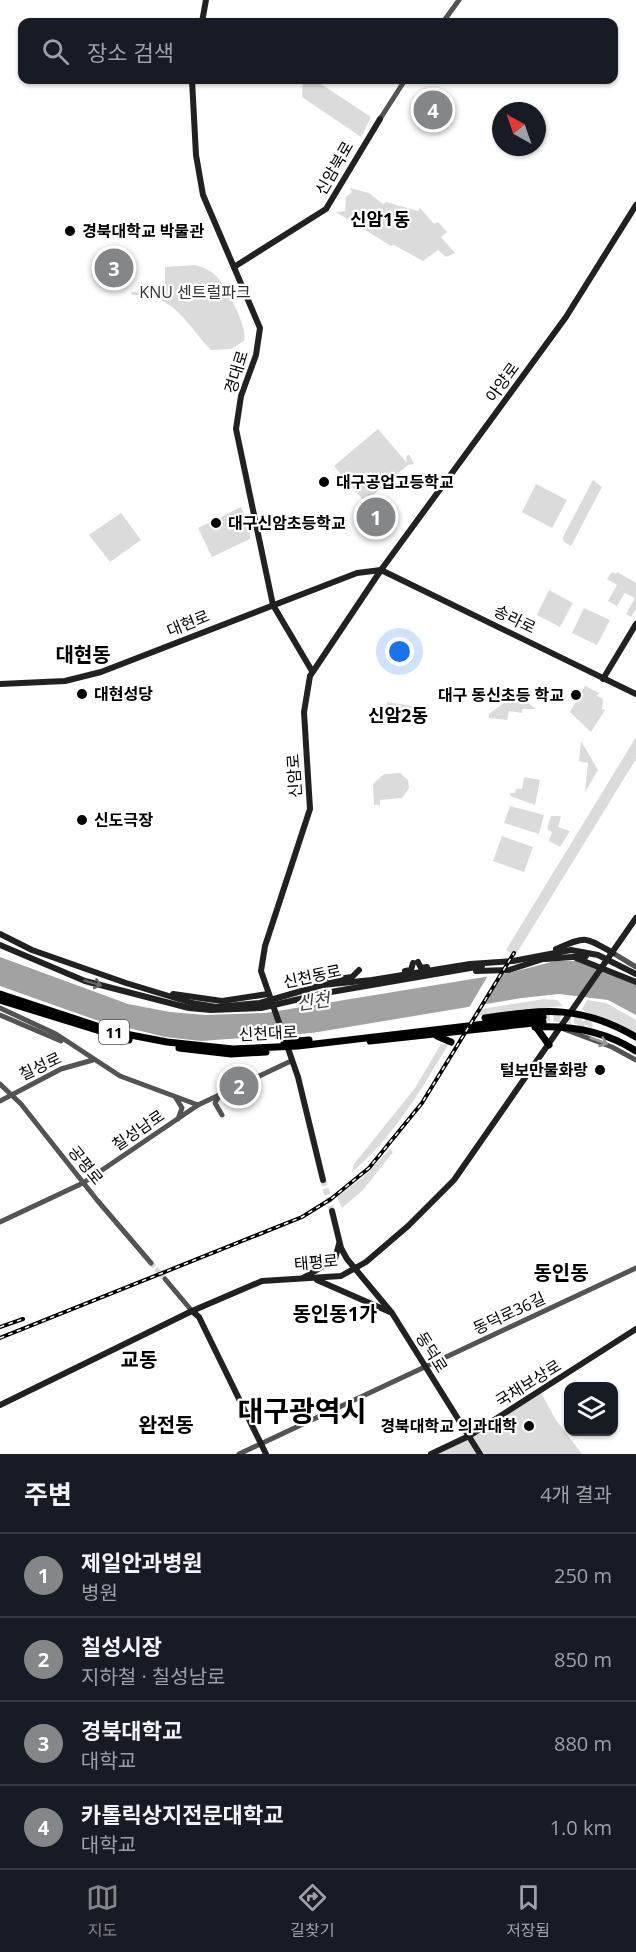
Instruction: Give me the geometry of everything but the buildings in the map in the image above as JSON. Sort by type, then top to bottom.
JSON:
[{"type":"highway","name":"신천대로","points":[[0,994],[116,1032],[167,1042],[233,1049],[298,1046],[416,1033]]},
{"type":"highway","name":"신천대로","points":[[0,999],[114,1037],[166,1047],[231,1054],[297,1050],[427,1031],[540,1021]]},
{"type":"highway","points":[[437,1036],[540,1021],[572,1009],[589,1023],[636,1049]]},
{"type":"highway","points":[[540,1021],[560,1027],[589,1023],[636,1040]]},
{"type":"highway","points":[[540,1021],[549,1045]]},
{"type":"highway","points":[[427,1031],[451,1042]]},
{"type":"highway","points":[[284,1042],[329,1040]]},
{"type":"main road","points":[[203,18],[206,0]]},
{"type":"main road","name":"경대로","points":[[192,84],[196,155],[203,195],[260,328],[256,355],[241,396],[236,429],[273,606],[312,671]]},
{"type":"main road","name":"신암북로","points":[[234,267],[326,209],[380,119]]},
{"type":"main road","name":"아양로","points":[[381,570],[555,333],[636,205]]},
{"type":"main road","name":"대현로","points":[[0,684],[65,681],[101,672],[357,573],[381,570]]},
{"type":"main road","name":"신암로","points":[[291,1061],[261,971],[261,960],[310,809],[304,712],[312,671],[381,570]]},
{"type":"main road","name":"송라로","points":[[381,570],[636,694]]},
{"type":"main road","points":[[603,679],[636,624]]},
{"type":"main road","name":"태평로","points":[[0,1405],[192,1311],[262,1281],[341,1276],[354,1269],[408,1226],[454,1180],[636,918]]},
{"type":"main road","points":[[0,936],[21,948],[24,952],[20,956]]},
{"type":"main road","name":"신천동로","points":[[0,936],[32,950],[126,983],[192,1003],[216,1007],[260,1003],[322,985],[566,956],[636,978]]},
{"type":"main road","points":[[540,958],[579,939],[587,939],[613,953]]},
{"type":"main road","points":[[587,939],[579,945],[598,955]]},
{"type":"main road","name":"신천동로","points":[[0,945],[58,972],[189,1008],[243,1011],[325,993],[459,969]]},
{"type":"main road","name":"신천동로","points":[[540,958],[571,950],[598,955],[636,978]]},
{"type":"main road","points":[[372,980],[377,976],[411,970],[416,963],[421,968],[452,964],[459,969]]},
{"type":"main road","points":[[58,972],[60,964],[126,983]]},
{"type":"main road","points":[[292,993],[324,981],[352,977],[359,970]]},
{"type":"main road","points":[[151,990],[222,1001],[268,994]]},
{"type":"main road","points":[[291,1061],[308,1114],[324,1180]]},
{"type":"main road","points":[[332,1211],[339,1240],[354,1269]]},
{"type":"main road","points":[[303,1278],[335,1259],[339,1240]]},
{"type":"main road","name":"동덕로","points":[[354,1269],[392,1313],[480,1454]]},
{"type":"main road","points":[[314,1278],[392,1313]]},
{"type":"main road","points":[[192,1311],[200,1317],[267,1454]]},
{"type":"main road","name":"국채보상로","points":[[431,1454],[469,1436],[636,1329]]},
{"type":"street","points":[[446,18],[459,0]]},
{"type":"street","name":"신암북로","points":[[380,119],[402,84]]},
{"type":"street","points":[[613,953],[636,967]]},
{"type":"street","points":[[0,1008],[56,1034],[120,1076],[198,1105]]},
{"type":"street","points":[[0,1015],[68,1044]]},
{"type":"street","points":[[560,1027],[612,1047],[636,1060]]},
{"type":"street","name":"칠성로","points":[[0,1101],[61,1070],[93,1060]]},
{"type":"street","name":"칠성남로","points":[[0,1222],[83,1183],[198,1105],[291,1061]]},
{"type":"street","name":"공평로","points":[[0,1084],[12,1094],[151,1263]]},
{"type":"street","points":[[221,1094],[215,1103],[222,1115]]},
{"type":"street","points":[[175,1096],[182,1108],[177,1120]]},
{"type":"street","name":"동덕로36길","points":[[238,1454],[636,1268]]},
{"type":"street","points":[[165,1279],[192,1311]]},
{"type":"green space","points":[[303,84],[321,84],[371,117],[361,137],[302,97]]},
{"type":"green space","points":[[350,188],[369,193],[383,204],[386,202],[418,211],[420,208],[434,224],[438,222],[447,232],[441,237],[455,253],[446,257],[438,250],[423,261],[394,245],[391,246],[336,212],[345,211],[346,197],[352,192]]},
{"type":"green space","name":"KNU 센트럴파크","points":[[195,265],[209,270],[216,276],[231,298],[240,318],[245,335],[244,341],[231,349],[211,350],[186,320],[169,305],[159,299],[132,295],[131,292],[165,289],[165,267]]},
{"type":"green space","points":[[378,429],[407,463],[406,457],[409,454],[414,464],[408,465],[371,497],[375,502],[366,509],[363,505],[365,502],[334,466]]},
{"type":"green space","points":[[593,480],[602,487],[571,546],[563,541],[563,537]]},
{"type":"green space","points":[[536,484],[567,500],[552,528],[522,512]]},
{"type":"green space","points":[[241,507],[249,525],[250,539],[212,557],[198,528]]},
{"type":"green space","points":[[121,513],[141,540],[110,562],[89,535]]},
{"type":"green space","points":[[612,572],[616,574],[617,572],[636,583],[636,609],[631,617],[626,614],[635,598],[625,593],[617,606],[608,601],[617,585],[607,579]]},
{"type":"green space","points":[[549,590],[573,603],[560,627],[537,615]]},
{"type":"green space","points":[[584,608],[610,620],[597,645],[572,633]]},
{"type":"green space","points":[[585,686],[599,693],[597,696],[603,699],[602,709],[605,710],[591,732],[570,712]]},
{"type":"green space","points":[[516,694],[536,709],[522,709],[522,713],[509,711],[507,720],[489,718],[489,714]]},
{"type":"green space","points":[[387,702],[412,706],[410,721],[385,717]]},
{"type":"green space","points":[[636,737],[636,759],[515,956],[506,950]]},
{"type":"green space","points":[[581,741],[598,770],[585,792],[588,763],[579,761]]},
{"type":"green space","points":[[400,773],[408,780],[409,788],[402,798],[380,800],[380,805],[374,805],[373,784],[384,774]]},
{"type":"green space","points":[[524,777],[540,780],[535,805],[510,796],[510,793],[515,793],[516,789],[522,789]]},
{"type":"green space","points":[[510,806],[544,815],[539,834],[504,823]]},
{"type":"green space","points":[[551,816],[561,816],[558,827],[570,831],[560,847],[549,841],[552,832],[547,829]]},
{"type":"green space","points":[[502,836],[533,847],[524,872],[493,861]]},
{"type":"green space","points":[[544,999],[557,1000],[563,1006],[477,1016],[482,1009]]},
{"type":"green space","points":[[587,1000],[606,1003],[636,1020],[636,1034],[584,1011],[582,1009]]},
{"type":"green space","points":[[449,1043],[394,1128],[367,1159],[352,1172],[354,1164],[415,1088],[441,1044]]},
{"type":"green space","points":[[390,1149],[393,1152],[363,1190],[342,1208],[337,1197],[362,1178]]},
{"type":"green space","name":"경북대학교 의과대학","points":[[540,1391],[564,1430],[564,1436],[568,1436],[582,1454],[431,1454],[469,1436]]},
{"type":"shaded area","name":"신천","points":[[0,957],[128,1004],[170,1012],[205,1015],[265,1013],[509,973],[555,961],[578,961],[636,985],[636,1015],[608,1000],[559,994],[522,998],[312,1033],[201,1041],[165,1037],[96,1020],[0,986]]},
{"type":"pier","points":[[506,970],[482,1008],[467,1011],[490,972]]},
{"type":"tunnel","points":[[543,1017],[593,1022]]},
{"type":"tunnel","points":[[578,1023],[592,1027]]},
{"type":"tunnel","points":[[323,1180],[332,1211]]},
{"type":"tunnel","points":[[151,1263],[165,1279]]},
{"type":"railway","points":[[0,1338],[302,1217],[331,1199],[369,1168],[422,1103],[514,953]]},
{"type":"railway","points":[[0,1327],[23,1319]]},
{"type":"place","name":"카톨릭상지전문대학교","points":[[433,110]]},
{"type":"place","name":"경북대학교 박물관","points":[[70,231]]},
{"type":"place","name":"경북대학교","points":[[114,268]]},
{"type":"place","name":"대구공업고등학교","points":[[324,482]]},
{"type":"place","name":"제일안과병원","points":[[376,517]]},
{"type":"place","name":"대구신암초등학교","points":[[216,523]]},
{"type":"place","name":"대현성당","points":[[82,694]]},
{"type":"place","name":"대구 동신초등 학교","points":[[576,695]]},
{"type":"place","name":"신도극장","points":[[82,820]]},
{"type":"place","name":"털보만물화랑","points":[[600,1070]]},
{"type":"place","name":"칠성시장","points":[[239,1086]]},
{"type":"place","name":"경북대학교 의과대학","points":[[529,1426]]},
{"type":"district","name":"신암1동","points":[[380,219]]},
{"type":"district","name":"대현동","points":[[83,654]]},
{"type":"district","name":"신암2동","points":[[398,715]]},
{"type":"district","name":"동인동","points":[[561,1272]]},
{"type":"district","name":"동인동1가","points":[[335,1313]]},
{"type":"district","name":"교동","points":[[139,1359]]},
{"type":"district","name":"대구광역시","points":[[302,1410]]},
{"type":"district","name":"완전동","points":[[166,1424]]}]
